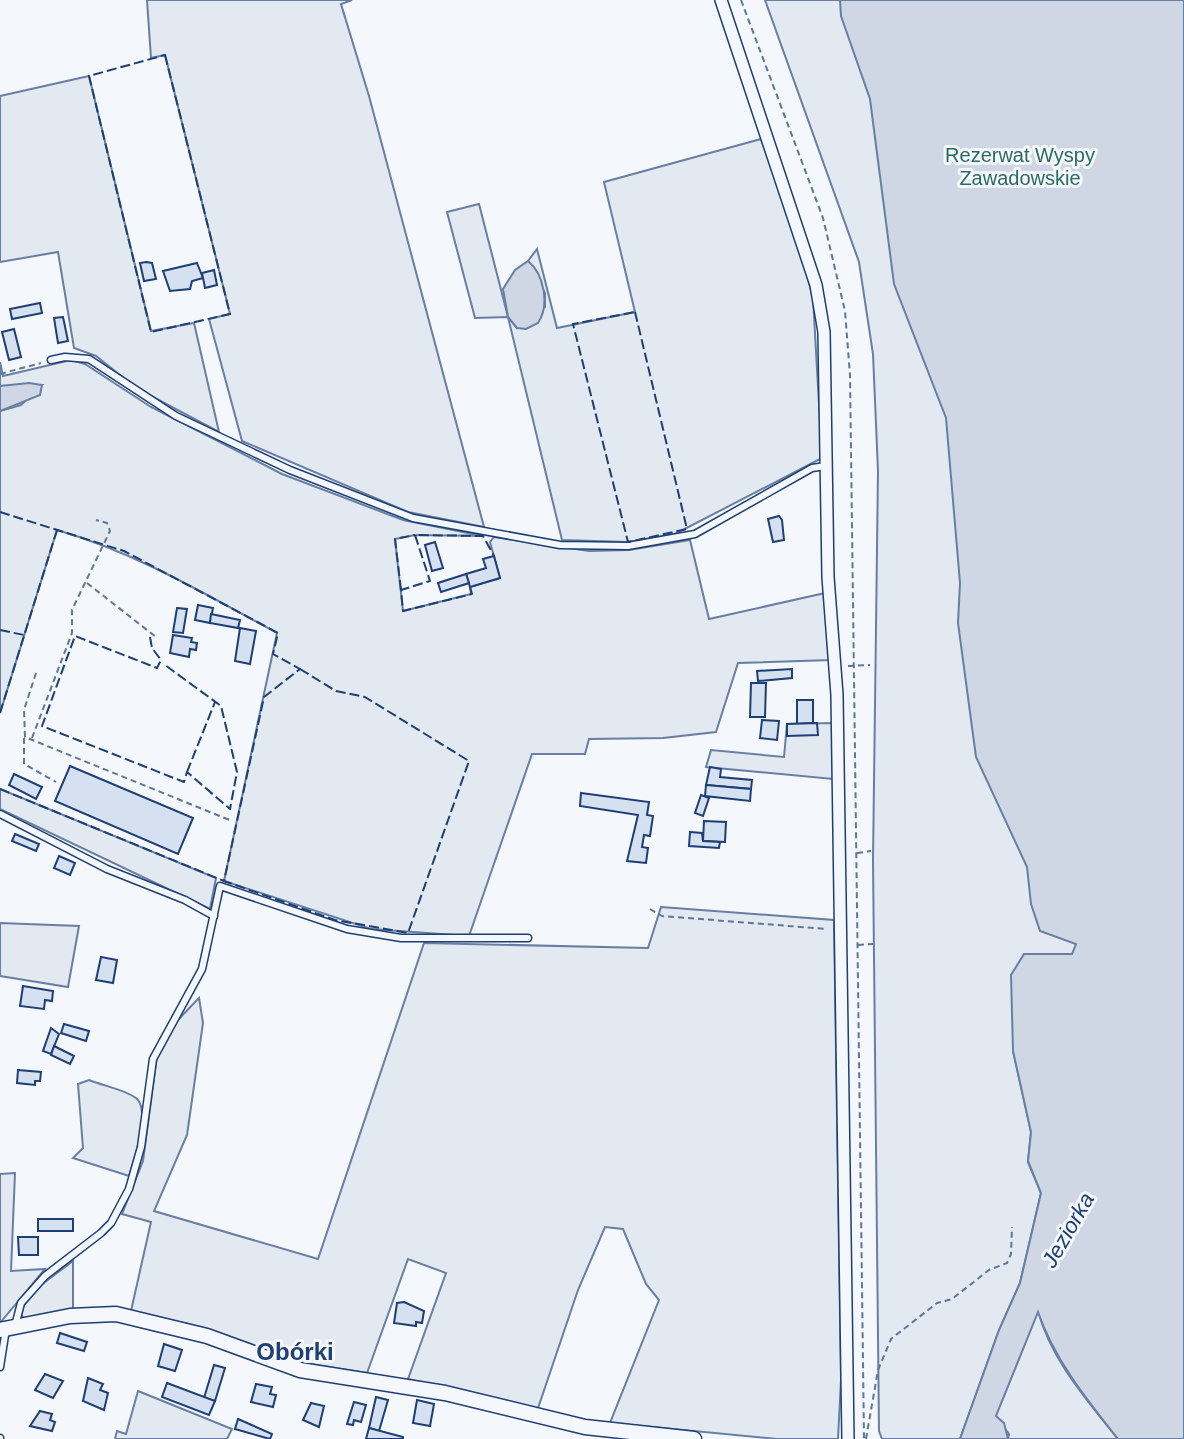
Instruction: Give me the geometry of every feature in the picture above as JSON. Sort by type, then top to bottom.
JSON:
[{"type":"street","points":[[721,0],[816,285],[824,332],[828,577],[837,695],[848,1439]]},
{"type":"street","points":[[7,1328],[70,1316],[116,1314],[207,1336],[300,1370],[445,1393],[585,1427],[694,1439]]},
{"type":"lane","points":[[51,360],[65,357],[89,359],[176,416],[290,470],[413,518],[560,545],[628,546],[695,534],[812,468],[826,466]]},
{"type":"lane","points":[[0,814],[107,869],[185,900],[214,916]]},
{"type":"lane","points":[[0,1367],[7,1328],[21,1303],[45,1276],[111,1223],[129,1189],[141,1147],[156,1048],[202,969],[220,886],[347,929],[401,938],[528,938]]},
{"type":"path","points":[[0,374],[51,360]]},
{"type":"path","points":[[31,739],[72,633],[72,610],[110,531],[107,523],[96,520]]},
{"type":"path","points":[[86,583],[156,637]]},
{"type":"path","points":[[853,666],[870,665]]},
{"type":"path","points":[[36,673],[24,710],[24,764],[56,782]]},
{"type":"path","points":[[25,737],[232,821]]},
{"type":"path","points":[[856,853],[871,851]]},
{"type":"path","points":[[650,909],[662,916],[839,929]]},
{"type":"path","points":[[858,945],[873,944]]},
{"type":"path","points":[[866,1439],[878,1370],[891,1339],[937,1303],[952,1299],[989,1270],[1007,1263],[1011,1254],[1012,1227]]},
{"type":"green space","points":[[147,0],[352,0],[341,4],[369,96],[484,527],[408,512],[242,441],[209,319],[230,314],[165,55],[151,58]]},
{"type":"green space","name":"Rezerwat Wyspy Zawadowskie","points":[[765,0],[1184,0],[1184,1405],[1013,1051],[1031,1132],[1028,1162],[1041,1193],[1020,1283],[999,1330],[960,1439],[882,1439],[879,1431],[873,861],[878,471],[873,354],[859,262]]},
{"type":"green space","points":[[89,76],[151,331],[194,323],[219,432],[136,388],[96,356],[74,348],[58,252],[0,262],[0,96]]},
{"type":"green space","points":[[761,139],[797,237],[813,298],[822,458],[675,534],[628,542],[562,540],[508,317],[517,328],[545,307],[545,293],[528,261],[537,249],[557,328],[635,312],[604,182]]},
{"type":"green space","points":[[479,204],[508,317],[475,318],[447,212]]},
{"type":"green space","points":[[71,360],[85,364],[151,407],[282,474],[403,520],[483,536],[415,535],[395,539],[403,611],[471,594],[470,587],[500,578],[490,542],[494,537],[589,551],[629,550],[690,540],[709,619],[825,593],[831,660],[738,663],[716,732],[663,738],[589,739],[585,754],[532,754],[469,936],[371,929],[224,881],[277,633],[143,562],[57,530],[0,713],[0,411],[21,405],[42,385],[0,386],[0,362],[3,376]]},
{"type":"green space","points":[[833,723],[833,779],[706,767],[711,750],[784,757],[787,724]]},
{"type":"green space","points":[[0,789],[216,878],[210,909],[0,809]]},
{"type":"green space","points":[[661,907],[834,920],[841,1380],[838,1439],[777,1439],[610,1423],[659,1300],[646,1284],[623,1229],[605,1227],[578,1290],[537,1411],[408,1379],[446,1273],[408,1259],[367,1373],[284,1360],[188,1324],[131,1311],[151,1222],[122,1214],[143,1161],[157,1056],[176,1022],[199,998],[203,1023],[187,1135],[154,1211],[318,1259],[424,943],[648,948]]},
{"type":"green space","points":[[0,923],[79,926],[68,987],[0,976]]},
{"type":"green space","points":[[89,1080],[126,1092],[140,1104],[142,1124],[129,1176],[73,1158],[83,1148],[78,1084]]},
{"type":"green space","points":[[15,1173],[11,1271],[45,1269],[0,1323],[0,1174]]},
{"type":"green space","points":[[73,1261],[73,1310],[24,1319],[19,1311],[41,1285]]},
{"type":"green space","points":[[1038,1310],[1061,1362],[1118,1439],[1008,1439],[1009,1434],[995,1416]]},
{"type":"green space","points":[[138,1391],[232,1429],[227,1439],[115,1439],[117,1431],[126,1434]]},
{"type":"water","name":"Rezerwat Wyspy Zawadowskie","points":[[840,0],[1184,0],[1184,1439],[1118,1439],[1062,1363],[1038,1312],[996,1416],[1004,1423],[1008,1439],[960,1439],[999,1330],[1020,1283],[1041,1193],[1028,1161],[1031,1132],[1013,1051],[1011,975],[1024,954],[1072,954],[1076,944],[1040,931],[1031,904],[1027,867],[976,757],[958,623],[960,583],[946,418],[894,284],[870,99],[841,16]]},
{"type":"water","points":[[528,261],[538,274],[544,290],[544,308],[538,323],[526,329],[517,328],[508,317],[503,289],[515,270]]},
{"type":"water","points":[[42,385],[40,395],[0,411],[0,386]]},
{"type":"building","points":[[140,263],[152,263],[156,279],[144,281]]},
{"type":"building","points":[[197,263],[203,278],[192,281],[190,289],[170,291],[163,271]]},
{"type":"building","points":[[214,270],[217,285],[205,288],[202,273]]},
{"type":"building","points":[[40,303],[42,313],[12,319],[10,309]]},
{"type":"building","points":[[63,317],[68,341],[58,343],[54,318]]},
{"type":"building","points":[[14,329],[21,357],[9,360],[2,332]]},
{"type":"building","points":[[779,516],[784,540],[773,542],[768,519]]},
{"type":"building","points":[[435,542],[443,568],[432,571],[425,545]]},
{"type":"building","points":[[494,556],[500,578],[470,587],[466,574],[486,568],[483,559]]},
{"type":"building","points":[[466,574],[469,583],[441,592],[438,583]]},
{"type":"building","points":[[198,605],[213,608],[210,623],[195,620]]},
{"type":"building","points":[[177,608],[187,609],[183,633],[173,632]]},
{"type":"building","points":[[211,614],[240,620],[238,628],[210,623]]},
{"type":"building","points":[[240,628],[256,631],[250,664],[235,661]]},
{"type":"building","points":[[173,635],[192,638],[191,642],[197,643],[196,650],[190,649],[189,657],[170,653]]},
{"type":"building","points":[[792,669],[792,678],[758,681],[757,671]]},
{"type":"building","points":[[751,683],[766,683],[765,717],[750,717]]},
{"type":"building","points":[[797,700],[813,700],[813,723],[797,724]]},
{"type":"building","points":[[762,720],[779,721],[777,740],[760,738]]},
{"type":"building","points":[[817,723],[818,735],[787,736],[787,724]]},
{"type":"building","points":[[70,766],[193,818],[178,854],[55,801]]},
{"type":"building","points":[[710,767],[721,769],[720,777],[752,780],[751,789],[706,785]]},
{"type":"building","points":[[14,774],[42,787],[36,799],[9,785]]},
{"type":"building","points":[[706,785],[751,789],[750,801],[705,796]]},
{"type":"building","points":[[581,793],[649,802],[647,815],[653,816],[650,836],[644,835],[642,847],[648,848],[646,863],[627,861],[638,815],[580,806]]},
{"type":"building","points":[[701,795],[709,798],[703,816],[695,813]]},
{"type":"building","points":[[704,821],[726,822],[725,842],[703,841]]},
{"type":"building","points":[[690,832],[702,833],[703,841],[720,842],[719,848],[689,846]]},
{"type":"building","points":[[15,834],[39,844],[36,851],[12,841]]},
{"type":"building","points":[[59,856],[75,863],[70,875],[54,868]]},
{"type":"building","points":[[101,957],[117,960],[113,983],[96,980]]},
{"type":"building","points":[[23,986],[53,991],[52,1001],[45,1000],[44,1009],[20,1006]]},
{"type":"building","points":[[64,1024],[89,1031],[86,1041],[61,1033]]},
{"type":"building","points":[[51,1028],[59,1034],[51,1054],[43,1051]]},
{"type":"building","points":[[54,1046],[74,1056],[70,1064],[51,1055]]},
{"type":"building","points":[[18,1070],[41,1072],[40,1081],[35,1081],[35,1085],[17,1083]]},
{"type":"building","points":[[38,1219],[73,1219],[73,1231],[38,1231]]},
{"type":"building","points":[[18,1237],[38,1237],[38,1255],[19,1255]]},
{"type":"building","points":[[404,1302],[424,1311],[422,1323],[416,1322],[416,1326],[394,1323],[397,1303]]},
{"type":"building","points":[[60,1333],[87,1342],[84,1351],[57,1343]]},
{"type":"building","points":[[164,1344],[182,1350],[175,1371],[158,1366]]},
{"type":"building","points":[[214,1365],[225,1368],[215,1401],[204,1398]]},
{"type":"building","points":[[45,1374],[63,1381],[53,1398],[35,1390]]},
{"type":"building","points":[[88,1378],[103,1384],[100,1390],[108,1393],[104,1410],[83,1401]]},
{"type":"building","points":[[167,1383],[215,1401],[209,1415],[162,1397]]},
{"type":"building","points":[[256,1384],[272,1387],[270,1394],[276,1395],[273,1407],[251,1402]]},
{"type":"building","points":[[376,1397],[388,1400],[379,1431],[369,1428]]},
{"type":"building","points":[[417,1400],[434,1404],[430,1426],[413,1423]]},
{"type":"building","points":[[354,1402],[366,1405],[361,1422],[354,1420],[353,1425],[347,1424]]},
{"type":"building","points":[[311,1403],[324,1406],[319,1427],[303,1420]]},
{"type":"building","points":[[40,1411],[52,1414],[50,1420],[55,1422],[52,1431],[30,1426]]},
{"type":"building","points":[[238,1419],[272,1434],[270,1439],[235,1429]]},
{"type":"building","points":[[369,1428],[403,1437],[403,1439],[366,1439]]},
{"type":"fence","points":[[165,55],[230,314],[151,332],[89,76],[165,55]]},
{"type":"fence","points":[[635,312],[687,529],[628,542],[573,324],[635,312]]},
{"type":"fence","points":[[0,512],[124,551],[278,633],[273,654],[300,669]]},
{"type":"fence","points":[[0,713],[57,530]]},
{"type":"fence","points":[[470,587],[472,594],[403,611],[401,590],[430,581],[415,535],[483,536],[494,556]]},
{"type":"fence","points":[[401,590],[395,539],[415,535]]},
{"type":"fence","points":[[0,630],[24,635]]},
{"type":"fence","points":[[150,637],[152,648],[161,660],[157,668],[75,636],[42,726],[184,782],[187,772],[230,809],[237,772],[221,706],[165,665]]},
{"type":"fence","points":[[300,669],[336,691],[365,697],[469,761],[408,933],[335,920],[224,881],[264,697],[300,669]]},
{"type":"fence","points":[[187,772],[215,702]]},
{"type":"fence","points":[[0,789],[224,881]]},
{"type":"district","name":"Obórki","points":[[295,1351]]},
{"type":"water label","name":"Jeziorka","points":[[1068,1230]]}]
